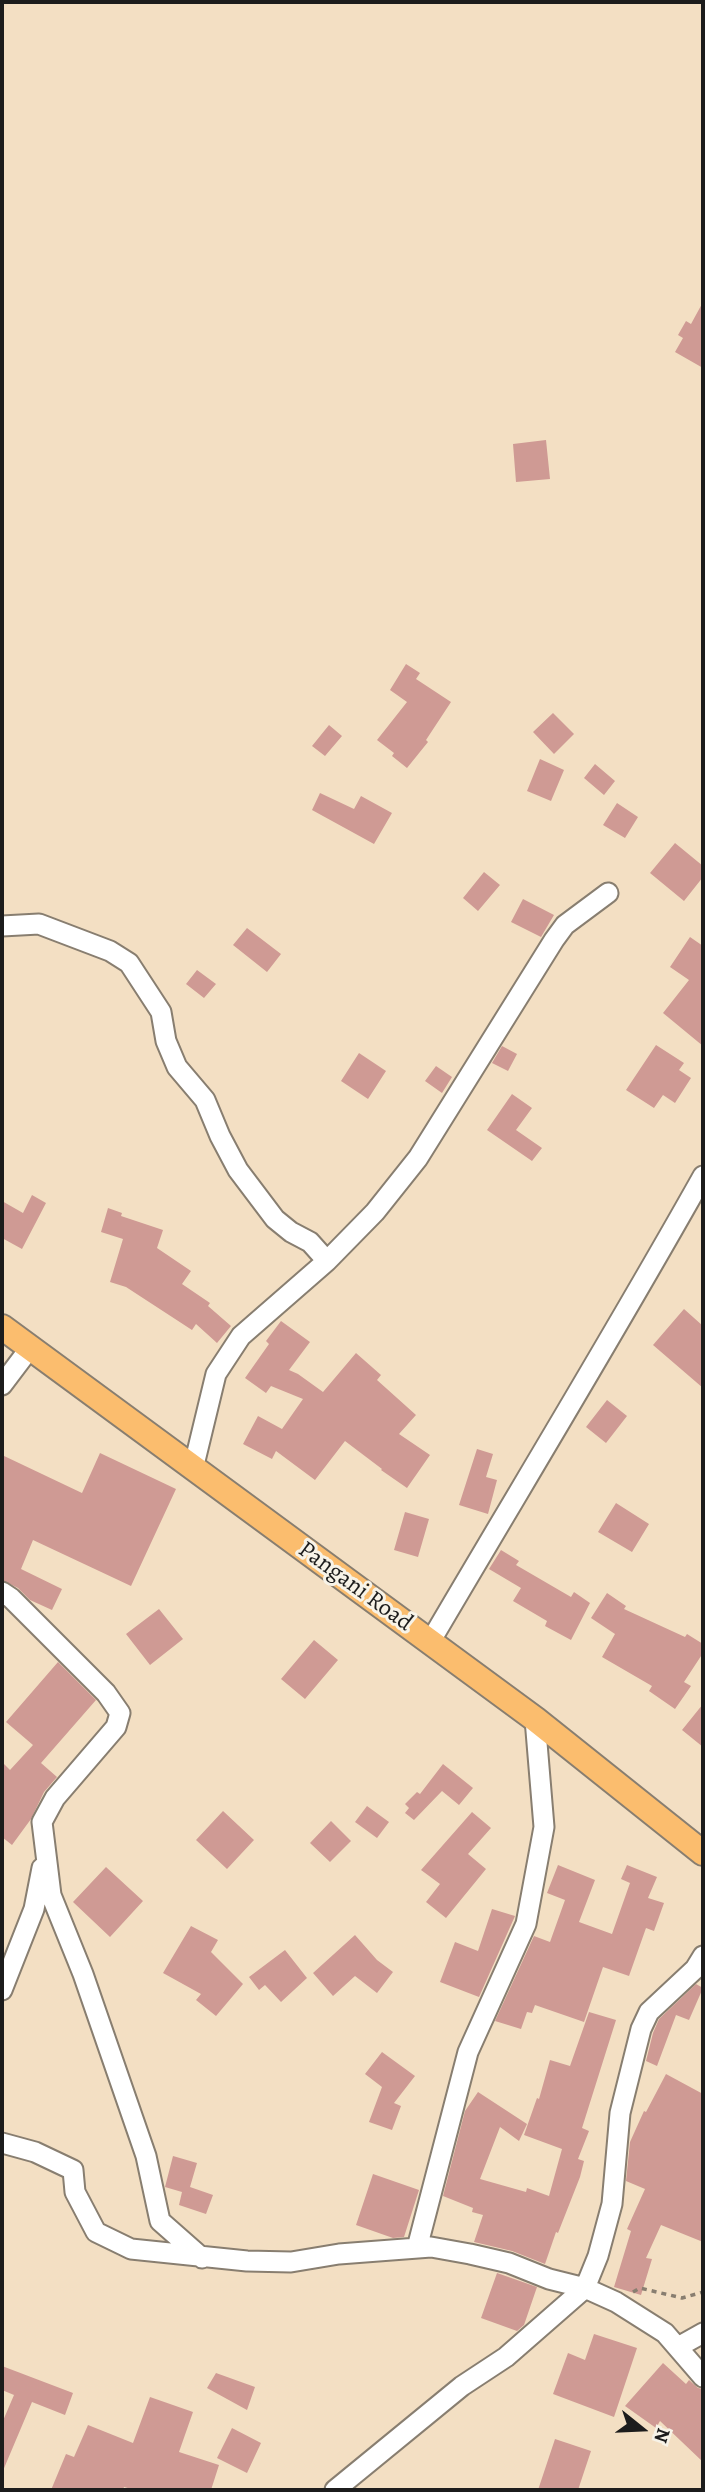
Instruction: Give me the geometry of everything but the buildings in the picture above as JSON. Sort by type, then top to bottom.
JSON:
[{"type":"main road","name":"Pangani Road","points":[[2,1327],[535,1719],[703,1853]]},
{"type":"street","points":[[193,1469],[216,1374],[241,1336],[327,1261],[375,1212],[418,1158],[565,925],[608,893]]},
{"type":"street","points":[[2,926],[39,924],[110,951],[129,963],[161,1012],[166,1041],[177,1068],[205,1100],[238,1170],[275,1219],[310,1242],[327,1261]]},
{"type":"street","points":[[430,1642],[546,1443],[698,1198],[703,1177]]},
{"type":"street","points":[[2,1385],[30,1348]]},
{"type":"street","points":[[2,1592],[106,1693],[120,1713],[116,1727],[55,1798],[42,1822],[51,1895],[83,1974],[146,2156],[160,2221],[202,2258]]},
{"type":"street","points":[[417,2248],[468,2052],[526,1924],[544,1827],[535,1719]]},
{"type":"street","points":[[2,1990],[34,1909],[45,1853]]},
{"type":"street","points":[[335,2490],[462,2386],[506,2357],[585,2288],[598,2256],[612,2204],[620,2113],[640,2029],[649,2012],[695,1969],[703,1956]]},
{"type":"street","points":[[2,2143],[35,2152],[73,2170],[75,2192],[96,2232],[131,2249],[247,2262],[291,2262],[339,2254],[430,2247],[509,2263],[549,2279],[585,2288],[616,2302],[666,2333],[703,2377]]},
{"type":"street","points":[[678,2347],[703,2333]]},
{"type":"path","points":[[616,2302],[640,2288],[682,2298],[703,2292]]}]
